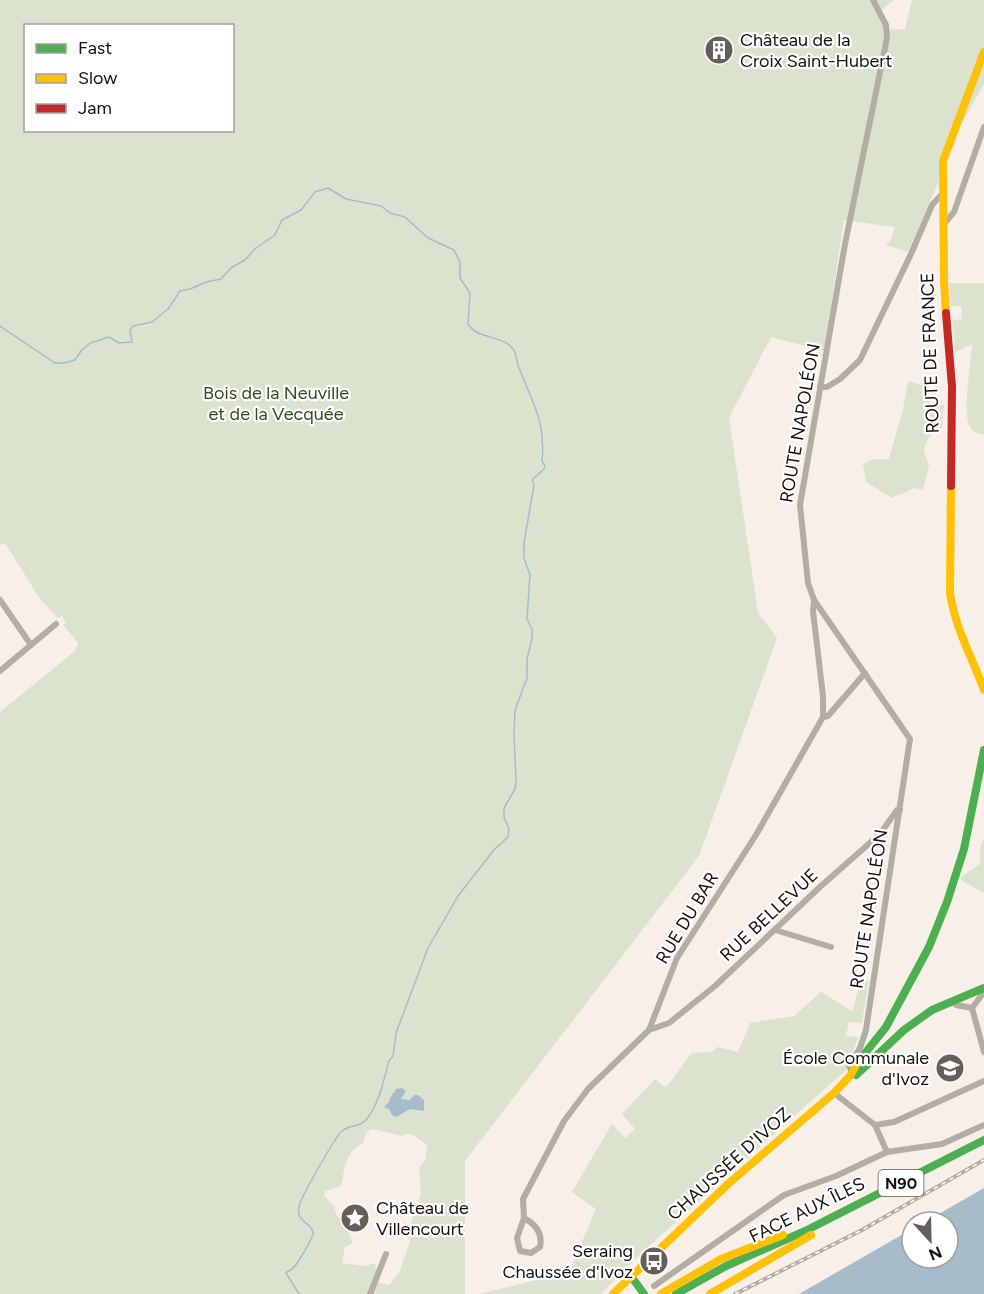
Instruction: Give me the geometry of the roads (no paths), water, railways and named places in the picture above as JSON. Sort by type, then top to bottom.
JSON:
[{"type":"main road","name":"ROUTE DE FRANCE","points":[[984,52],[945,153],[942,194],[944,289],[952,387],[950,593],[959,634],[984,690]]},
{"type":"main road","points":[[852,1071],[893,1017],[936,931],[964,849],[984,750]]},
{"type":"main road","name":"CHAUSSÉE D'IVOZ","points":[[613,1294],[728,1184],[834,1093],[852,1071],[856,1075],[915,1022],[932,1010],[984,988]]},
{"type":"main road","name":"FACE AUX ÎLES","points":[[687,1294],[984,1140]]},
{"type":"main road","name":"FACE AUX ÎLES","points":[[676,1294],[738,1261],[926,1179],[984,1148]]},
{"type":"main road","points":[[661,1294],[693,1274],[759,1243],[818,1227]]},
{"type":"main road","points":[[710,1294],[818,1227]]},
{"type":"main road","points":[[632,1276],[645,1294]]},
{"type":"street","name":"ROUTE NAPOLÉON","points":[[852,1071],[849,1066],[860,1048],[866,1030],[910,739],[814,600],[808,583],[799,512],[850,217],[887,39],[886,25],[873,0]]},
{"type":"street","points":[[943,226],[954,212],[984,127]]},
{"type":"street","points":[[820,387],[827,387],[840,379],[851,370],[863,354],[932,205],[942,194]]},
{"type":"street","points":[[0,600],[31,645]]},
{"type":"street","points":[[814,600],[813,611],[823,696],[823,717]]},
{"type":"street","points":[[0,671],[56,624]]},
{"type":"street","name":"RUE DU BAR","points":[[524,1218],[535,1226],[541,1239],[538,1250],[531,1253],[520,1251],[517,1238],[524,1218],[522,1207],[525,1192],[573,1106],[649,1030],[677,958],[756,835],[823,717],[828,716],[865,673]]},
{"type":"street","name":"RUE BELLEVUE","points":[[649,1030],[669,1023],[727,975],[880,834],[897,810],[900,810]]},
{"type":"street","points":[[775,930],[831,947]]},
{"type":"street","points":[[972,1008],[984,992]]},
{"type":"street","points":[[952,1001],[956,1005],[972,1008]]},
{"type":"street","points":[[972,1008],[984,1052]]},
{"type":"street","points":[[875,1125],[894,1122],[984,1081]]},
{"type":"street","points":[[834,1093],[875,1125],[887,1152]]},
{"type":"street","points":[[654,1286],[784,1195],[836,1176],[887,1152],[942,1144],[984,1125]]},
{"type":"street","points":[[370,1294],[386,1254]]},
{"type":"water","points":[[402,1088],[406,1091],[401,1099],[409,1100],[418,1095],[424,1100],[424,1111],[410,1109],[396,1117],[384,1107],[396,1089]]},
{"type":"water","points":[[984,1188],[984,1294],[799,1294],[900,1236],[900,1270],[960,1270],[960,1210],[946,1210]]},
{"type":"waterway","points":[[0,326],[55,363],[75,360],[90,343],[109,337],[119,343],[132,342],[130,330],[133,326],[152,322],[168,309],[180,291],[221,279],[231,268],[245,260],[256,248],[275,235],[282,220],[301,210],[315,192],[328,188],[346,199],[381,206],[390,213],[405,217],[428,238],[454,250],[460,262],[460,278],[470,293],[468,324],[476,332],[503,341],[513,349],[537,413],[542,435],[542,461],[545,466],[532,480],[534,485],[524,543],[524,558],[530,575],[527,619],[532,629],[532,638],[527,659],[527,678],[515,710],[516,782],[515,789],[504,808],[504,817],[509,829],[508,837],[493,851],[458,896],[428,948],[396,1033],[393,1056],[389,1061],[375,1106],[364,1122],[342,1131],[320,1165],[300,1203],[299,1214],[312,1229],[313,1236],[298,1262],[286,1273],[299,1294]]},
{"type":"railway","points":[[735,1294],[862,1230],[984,1160]]},
{"type":"place","name":"Château de la Croix Saint-Hubert","points":[[719,50]]},
{"type":"place","name":"École Communale d'Ivoz","points":[[950,1068]]},
{"type":"place","name":"Château de Villencourt","points":[[355,1218]]},
{"type":"place","name":"Seraing Chaussée d'Ivoz","points":[[654,1261]]},
{"type":"park label","name":"Bois de la Neuville et de la Vecquée","points":[[276,403]]}]
